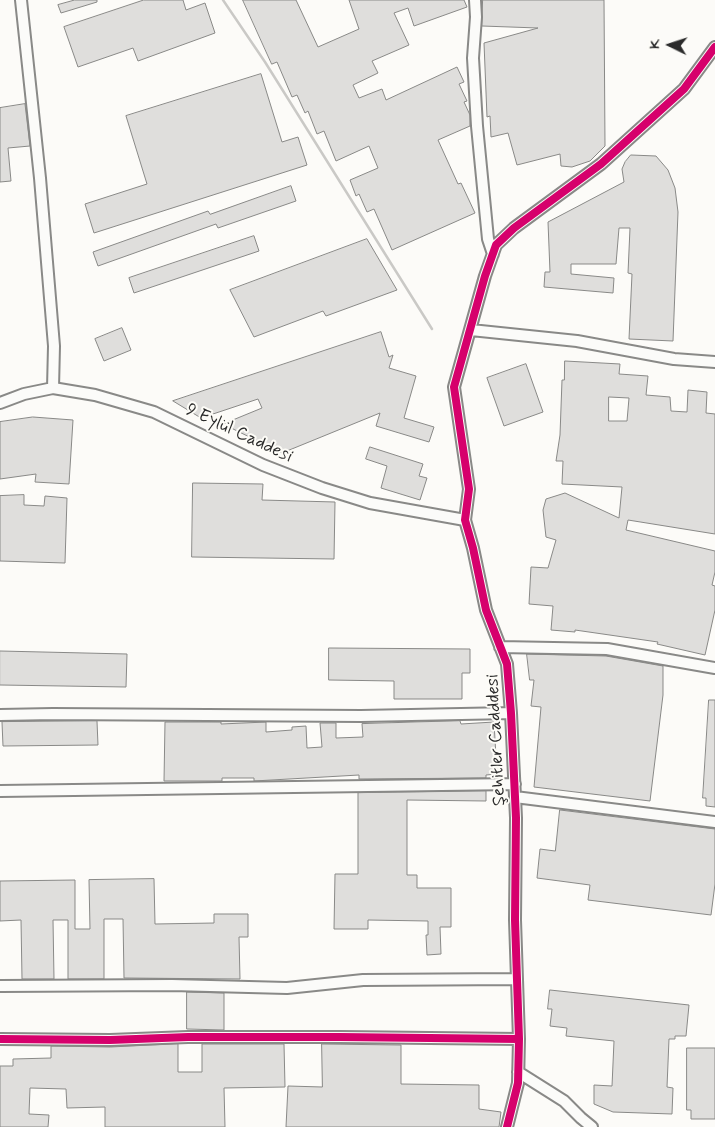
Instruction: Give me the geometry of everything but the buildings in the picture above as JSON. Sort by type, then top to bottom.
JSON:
[{"type":"street","points":[[21,0],[40,178],[54,346],[53,388]]},
{"type":"street","points":[[475,0],[476,17],[473,58],[477,126],[488,239],[493,254]]},
{"type":"street","points":[[493,254],[496,245],[514,228],[601,164],[684,89],[715,48]]},
{"type":"street","name":"Şehitler Cadddesi","points":[[493,254],[454,387],[469,489],[465,520],[486,610],[507,664],[511,713],[515,784],[514,920],[519,1039],[518,1083],[507,1127]]},
{"type":"street","points":[[471,330],[577,341],[674,359],[715,362]]},
{"type":"street","name":"9 Eylül Caddesi","points":[[0,403],[24,394],[53,388],[95,395],[154,412],[263,465],[322,488],[370,503],[465,520]]},
{"type":"street","points":[[500,647],[607,649],[715,668]]},
{"type":"street","points":[[0,715],[361,716],[511,713]]},
{"type":"street","points":[[0,791],[515,784]]},
{"type":"street","points":[[515,797],[715,822]]},
{"type":"street","points":[[0,986],[172,985],[286,988],[363,980],[516,979]]},
{"type":"street","points":[[0,1039],[110,1040],[188,1037],[340,1036],[519,1039]]},
{"type":"street","points":[[518,1072],[564,1101],[592,1127]]},
{"type":"waterway","points":[[223,0],[265,62],[432,329]]},
{"type":"cycle path","points":[[507,1127],[518,1083],[519,1039],[515,920],[516,818],[511,713],[507,664],[486,610],[465,520],[469,489],[454,387],[485,276],[496,245],[514,228],[601,164],[684,89],[715,47]]},
{"type":"cycle path","points":[[0,1039],[110,1040],[188,1037],[519,1039]]}]
